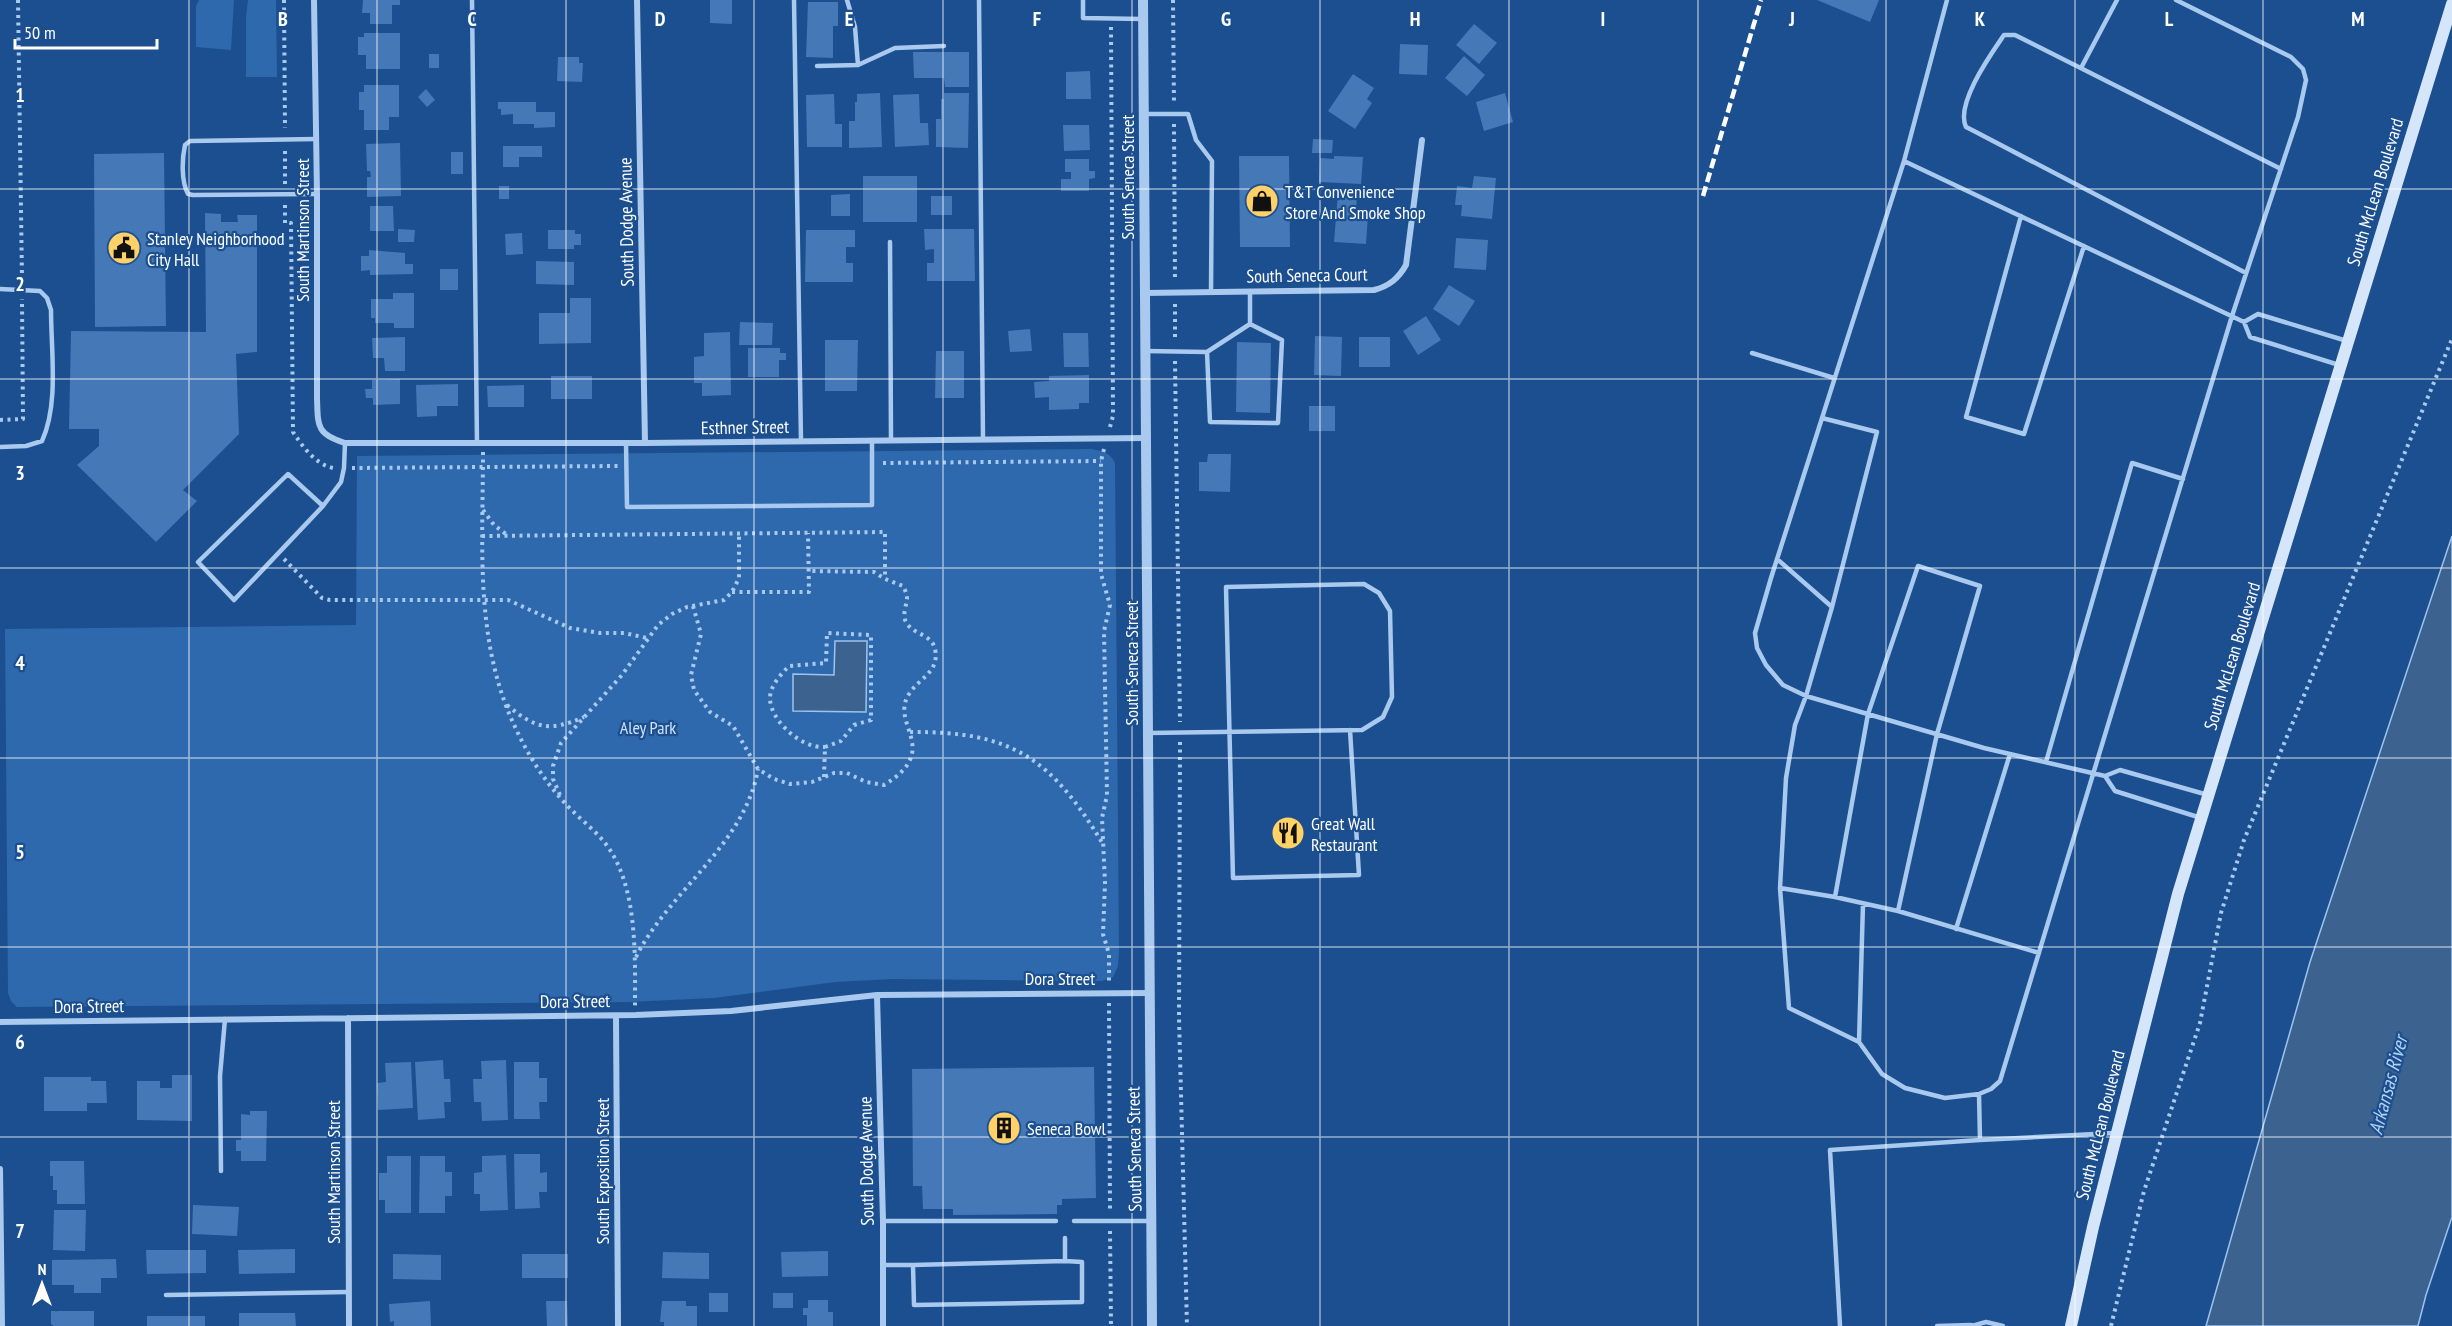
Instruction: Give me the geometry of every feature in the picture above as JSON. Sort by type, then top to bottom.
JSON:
[{"type":"main road","name":"South McLean Boulevard","points":[[2071,1326],[2178,894],[2452,4]]},
{"type":"street","name":"South Martinson Street","points":[[314,0],[318,426],[323,434],[345,443]]},
{"type":"street","name":"South Dodge Avenue","points":[[637,0],[645,443]]},
{"type":"street","name":"South Seneca Street","points":[[1143,0],[1152,1326]]},
{"type":"street","name":"South Seneca Court","points":[[1144,293],[1374,290],[1384,287],[1394,281],[1406,265],[1422,140]]},
{"type":"street","name":"Esthner Street","points":[[345,443],[645,443],[1146,438]]},
{"type":"street","name":"Dora Street","points":[[0,1022],[616,1016],[731,1011],[877,995],[1150,993]]},
{"type":"street","name":"South Dodge Avenue","points":[[877,995],[883,1221],[883,1326]]},
{"type":"street","name":"South Exposition Street","points":[[616,1016],[618,1326]]},
{"type":"street","name":"South Martinson Street","points":[[348,1018],[349,1326]]},
{"type":"street","points":[[0,1169],[2,1326]]},
{"type":"lane","points":[[472,0],[480,443]]},
{"type":"lane","points":[[794,0],[801,441]]},
{"type":"lane","points":[[847,0],[855,27],[858,65]]},
{"type":"lane","points":[[979,0],[983,440]]},
{"type":"lane","points":[[1083,0],[1083,18],[1143,19]]},
{"type":"lane","points":[[1947,0],[1904,161],[1755,633],[1757,648],[1766,665],[1782,685],[1806,696],[2010,754],[2104,776],[2115,791],[2201,818]]},
{"type":"lane","points":[[2081,68],[2117,0]]},
{"type":"lane","points":[[1822,418],[1877,432],[1832,608],[1806,696],[1795,724],[1786,778],[1780,888],[1789,1008],[1859,1042],[1882,1074],[1905,1088],[1945,1098],[1979,1094],[1991,1089],[2000,1081],[2232,316],[2298,117],[2306,80],[2302,69],[2291,57],[2176,0]]},
{"type":"lane","points":[[2246,273],[1966,127],[1964,115],[1976,77],[2004,35],[2015,35],[2281,169]]},
{"type":"lane","points":[[817,66],[858,65],[895,48],[945,46]]},
{"type":"lane","points":[[1144,114],[1188,114],[1196,140],[1212,161],[1211,292]]},
{"type":"lane","points":[[316,139],[190,141],[184,145],[183,151],[184,187],[188,194],[317,194]]},
{"type":"lane","points":[[1904,161],[2244,322],[2250,337],[2340,365]]},
{"type":"lane","points":[[2021,216],[1966,417],[2024,434],[2084,246]]},
{"type":"lane","points":[[890,243],[891,440]]},
{"type":"lane","points":[[0,289],[40,291],[47,298],[51,310],[51,406],[48,427],[42,441],[26,446],[0,447]]},
{"type":"lane","points":[[1250,291],[1250,324]]},
{"type":"lane","points":[[2244,322],[2258,314],[2348,341]]},
{"type":"lane","points":[[1145,351],[1206,352],[1250,324]]},
{"type":"lane","points":[[1206,352],[1210,422],[1278,423],[1282,340],[1250,324]]},
{"type":"lane","points":[[1752,353],[1834,378]]},
{"type":"lane","points":[[626,443],[627,507],[837,505],[872,504],[872,440]]},
{"type":"lane","points":[[323,506],[288,474],[198,562],[234,600],[323,506],[341,482],[345,443]]},
{"type":"lane","points":[[2046,762],[2132,464],[2183,479]]},
{"type":"lane","points":[[1777,559],[1832,608]]},
{"type":"lane","points":[[1835,897],[1868,714],[1918,566],[1980,586],[1937,734],[1898,911]]},
{"type":"lane","points":[[1148,733],[1229,733],[1350,730],[1362,730],[1383,717],[1392,697],[1390,611],[1379,593],[1364,584],[1226,587],[1229,733],[1233,878],[1359,875],[1350,730]]},
{"type":"lane","points":[[1956,928],[2010,754]]},
{"type":"lane","points":[[2104,776],[2120,770],[2208,795]]},
{"type":"lane","points":[[1780,888],[1898,911],[2039,952]]},
{"type":"lane","points":[[1859,1042],[1863,904]]},
{"type":"lane","points":[[221,1171],[220,1076],[225,1019]]},
{"type":"lane","points":[[1979,1094],[1980,1140]]},
{"type":"lane","points":[[1840,1326],[1830,1150],[2117,1133]]},
{"type":"lane","points":[[883,1221],[1056,1221]]},
{"type":"lane","points":[[1074,1221],[1152,1221]]},
{"type":"lane","points":[[1065,1238],[1065,1261]]},
{"type":"lane","points":[[883,1265],[1082,1262],[1082,1302],[914,1305],[913,1265]]},
{"type":"lane","points":[[166,1295],[349,1292]]},
{"type":"lane","points":[[1937,1326],[1972,1326],[1986,1322],[2003,1326]]},
{"type":"path","points":[[0,420],[23,419],[18,0]]},
{"type":"path","points":[[284,0],[285,223],[291,223],[293,432],[304,449],[330,468],[626,466]]},
{"type":"path","points":[[1173,0],[1180,733],[1179,1017],[1187,1326]]},
{"type":"path","points":[[1111,18],[1113,416],[1101,461],[1101,574],[1110,605],[1104,631],[1107,795],[1102,818],[1105,883],[1103,934],[1109,954],[1111,1326]]},
{"type":"path","points":[[2111,1326],[2144,1191],[2200,1023],[2221,913],[2244,840],[2452,339]]},
{"type":"path","points":[[480,443],[483,467],[482,599],[494,667],[506,704],[531,758],[563,802],[606,844],[615,861],[631,907],[636,1015]]},
{"type":"path","points":[[872,464],[1101,461]]},
{"type":"path","points":[[482,510],[494,525],[509,536]]},
{"type":"path","points":[[482,536],[885,532],[885,579]]},
{"type":"path","points":[[732,592],[809,592],[808,533]]},
{"type":"path","points":[[563,802],[553,780],[555,754],[561,742],[622,675],[658,625],[672,614],[693,606],[724,600],[732,592],[739,578],[739,534]]},
{"type":"path","points":[[278,554],[322,598],[330,600],[508,600],[570,628],[600,633],[624,633],[647,638]]},
{"type":"path","points":[[693,606],[701,634],[691,675],[693,690],[710,712],[733,726],[758,769],[774,779],[790,784],[812,782],[834,773],[847,773],[866,782],[884,785],[899,776],[911,758],[913,740],[903,712],[909,694],[927,678],[933,669],[936,658],[935,647],[931,641],[908,626],[905,617],[908,597],[903,586],[874,572],[809,571]]},
{"type":"path","points":[[827,633],[871,635],[871,720],[854,724],[841,741],[825,747],[816,748],[796,739],[773,713],[769,696],[778,677],[789,666],[826,663],[827,633]]},
{"type":"path","points":[[506,704],[525,720],[546,727],[563,726],[587,715]]},
{"type":"path","points":[[910,732],[949,731],[992,739],[1010,747],[1046,769],[1060,783],[1084,812],[1104,846]]},
{"type":"path","points":[[824,777],[825,747]]},
{"type":"path","points":[[635,960],[657,923],[735,828],[750,799],[758,769]]},
{"type":"green space","points":[[199,0],[234,0],[231,50],[196,47],[196,6]]},
{"type":"green space","points":[[248,0],[276,0],[277,77],[246,77]]},
{"type":"green space","name":"Aley Park","points":[[1091,449],[1108,454],[1115,463],[1119,952],[1118,966],[1113,977],[1102,981],[893,979],[835,982],[714,998],[627,1002],[17,1007],[11,1001],[8,993],[5,629],[356,625],[357,456]]},
{"type":"water","name":"Arkansas River","points":[[2452,536],[2452,1217],[2418,1326],[2206,1326],[2310,962]]},
{"type":"water","points":[[835,641],[867,641],[866,712],[793,711],[793,674],[834,675]]},
{"type":"building","points":[[363,0],[400,0],[400,5],[392,5],[392,24],[370,24],[370,13],[362,13]]},
{"type":"building","points":[[710,0],[732,0],[732,24],[710,23]]},
{"type":"building","points":[[1817,0],[1879,0],[1870,22]]},
{"type":"building","points":[[808,2],[838,2],[838,26],[833,26],[833,58],[806,57]]},
{"type":"building","points":[[1474,24],[1497,43],[1479,64],[1456,45]]},
{"type":"building","points":[[364,33],[400,33],[400,69],[366,69],[366,55],[358,55],[358,37],[364,37]]},
{"type":"building","points":[[1400,44],[1428,45],[1427,75],[1399,74]]},
{"type":"building","points":[[913,52],[969,52],[969,87],[945,87],[944,78],[914,78]]},
{"type":"building","points":[[429,54],[439,54],[439,68],[429,68]]},
{"type":"building","points":[[1464,56],[1485,75],[1467,96],[1445,78]]},
{"type":"building","points":[[558,57],[579,57],[579,63],[583,63],[582,82],[557,81]]},
{"type":"building","points":[[1090,71],[1091,99],[1066,99],[1066,72]]},
{"type":"building","points":[[1353,74],[1374,88],[1367,99],[1372,103],[1355,129],[1328,111]]},
{"type":"building","points":[[364,85],[399,85],[399,117],[389,117],[389,130],[364,130],[364,110],[359,110],[359,92],[364,92]]},
{"type":"building","points":[[426,89],[435,100],[427,107],[418,97]]},
{"type":"building","points":[[880,93],[882,147],[849,148],[849,121],[855,121],[857,94]]},
{"type":"building","points":[[944,93],[969,93],[968,148],[936,147],[936,119],[941,119],[941,99],[944,99]]},
{"type":"building","points":[[1505,93],[1513,122],[1484,131],[1476,102]]},
{"type":"building","points":[[834,94],[835,124],[842,124],[842,147],[807,147],[806,95]]},
{"type":"building","points":[[919,94],[920,123],[928,123],[929,145],[895,147],[893,95]]},
{"type":"building","points":[[498,102],[536,102],[536,112],[555,112],[555,127],[534,128],[534,124],[513,124],[513,114],[501,115]]},
{"type":"building","points":[[1063,125],[1089,125],[1090,150],[1064,151]]},
{"type":"building","points":[[1313,139],[1333,140],[1332,153],[1312,153]]},
{"type":"building","points":[[400,143],[401,196],[367,197],[367,177],[371,177],[370,171],[367,171],[366,144]]},
{"type":"building","points":[[503,146],[542,146],[542,157],[519,157],[519,167],[503,167]]},
{"type":"building","points":[[451,152],[463,152],[463,174],[451,174]]},
{"type":"building","points":[[164,153],[166,326],[95,327],[94,154]]},
{"type":"building","points":[[1239,156],[1289,156],[1290,247],[1240,247]]},
{"type":"building","points":[[1334,156],[1363,157],[1361,184],[1319,182],[1320,158],[1334,159]]},
{"type":"building","points":[[1065,159],[1089,159],[1089,171],[1095,171],[1095,178],[1089,179],[1089,191],[1061,191],[1061,179],[1071,179],[1071,172],[1065,172]]},
{"type":"building","points":[[863,176],[917,176],[917,222],[863,222]]},
{"type":"building","points":[[1474,176],[1496,178],[1492,219],[1461,216],[1462,205],[1455,205],[1457,186],[1472,188]]},
{"type":"building","points":[[499,186],[509,186],[509,199],[499,199]]},
{"type":"building","points":[[1338,193],[1357,194],[1356,214],[1368,215],[1366,244],[1334,242]]},
{"type":"building","points":[[850,194],[850,216],[831,216],[831,195]]},
{"type":"building","points":[[931,196],[952,196],[952,215],[931,215]]},
{"type":"building","points":[[370,206],[393,206],[394,231],[370,231]]},
{"type":"building","points":[[205,213],[221,214],[221,222],[238,222],[237,215],[257,215],[257,352],[236,354],[239,434],[183,490],[197,501],[156,542],[77,465],[99,446],[99,429],[69,429],[71,331],[206,332]]},
{"type":"building","points":[[398,229],[415,230],[414,242],[398,242]]},
{"type":"building","points":[[924,229],[974,229],[975,281],[927,281],[927,263],[934,263],[934,249],[925,250]]},
{"type":"building","points":[[548,230],[575,230],[575,234],[581,234],[581,245],[574,245],[574,249],[548,249]]},
{"type":"building","points":[[806,230],[855,230],[855,247],[846,247],[846,263],[853,263],[853,282],[805,282]]},
{"type":"building","points":[[522,233],[523,254],[506,255],[505,234]]},
{"type":"building","points":[[1456,238],[1488,240],[1486,270],[1454,268]]},
{"type":"building","points":[[369,250],[405,253],[405,264],[413,264],[413,274],[370,275],[370,270],[361,271],[361,256],[369,256]]},
{"type":"building","points":[[536,261],[574,262],[574,285],[536,284]]},
{"type":"building","points":[[440,269],[458,269],[458,290],[440,290]]},
{"type":"building","points":[[1449,285],[1475,301],[1459,326],[1433,309]]},
{"type":"building","points":[[393,293],[414,293],[414,328],[394,328],[394,323],[375,323],[375,318],[371,318],[371,299],[393,299]]},
{"type":"building","points":[[570,298],[591,298],[591,343],[539,344],[539,313],[570,313]]},
{"type":"building","points":[[1426,316],[1441,340],[1418,355],[1403,331]]},
{"type":"building","points":[[740,322],[773,323],[772,345],[739,345]]},
{"type":"building","points":[[1030,329],[1032,351],[1010,352],[1008,331]]},
{"type":"building","points":[[730,332],[731,395],[702,396],[702,383],[694,383],[694,357],[704,356],[704,333]]},
{"type":"building","points":[[1063,333],[1088,333],[1089,367],[1064,367]]},
{"type":"building","points":[[1315,336],[1342,337],[1341,376],[1314,375]]},
{"type":"building","points":[[405,337],[405,371],[385,371],[384,358],[373,358],[372,338]]},
{"type":"building","points":[[1359,337],[1390,337],[1390,367],[1359,367]]},
{"type":"building","points":[[825,340],[858,340],[857,391],[825,391]]},
{"type":"building","points":[[1237,342],[1271,343],[1270,413],[1236,412]]},
{"type":"building","points":[[748,348],[780,348],[780,353],[786,353],[786,360],[779,360],[779,377],[748,377]]},
{"type":"building","points":[[936,351],[964,351],[964,398],[935,398]]},
{"type":"building","points":[[1089,375],[1089,403],[1079,403],[1079,409],[1049,410],[1049,397],[1035,398],[1034,382],[1049,381],[1049,376]]},
{"type":"building","points":[[551,376],[592,376],[592,399],[551,399]]},
{"type":"building","points":[[400,379],[400,404],[373,405],[373,398],[366,398],[365,389],[372,389],[372,380]]},
{"type":"building","points":[[458,384],[458,406],[437,406],[437,416],[417,417],[416,385]]},
{"type":"building","points":[[524,385],[524,407],[488,407],[487,386]]},
{"type":"building","points":[[1309,406],[1335,406],[1335,431],[1309,431]]},
{"type":"building","points":[[1208,454],[1231,454],[1230,492],[1199,491],[1199,462],[1207,462]]},
{"type":"building","points":[[443,1060],[444,1079],[450,1079],[451,1102],[444,1102],[445,1118],[418,1120],[415,1062]]},
{"type":"building","points":[[506,1060],[508,1120],[482,1121],[481,1102],[474,1102],[473,1079],[482,1079],[481,1061]]},
{"type":"building","points":[[411,1062],[413,1108],[378,1110],[377,1083],[386,1082],[385,1063]]},
{"type":"building","points":[[514,1062],[539,1062],[539,1078],[547,1078],[547,1102],[539,1102],[540,1119],[514,1119]]},
{"type":"building","name":"Seneca Bowl","points":[[1094,1067],[1096,1198],[1062,1199],[1062,1205],[1057,1205],[1057,1214],[953,1215],[953,1209],[923,1209],[922,1186],[913,1186],[912,1069]]},
{"type":"building","points":[[172,1075],[192,1075],[192,1121],[137,1120],[137,1081],[160,1081],[160,1088],[172,1088]]},
{"type":"building","points":[[44,1077],[91,1077],[91,1081],[106,1081],[107,1103],[87,1103],[87,1111],[44,1111]]},
{"type":"building","points":[[250,1111],[267,1111],[266,1161],[241,1161],[241,1151],[236,1151],[236,1140],[241,1140],[241,1114],[250,1115]]},
{"type":"building","points":[[514,1154],[540,1154],[540,1173],[547,1172],[547,1192],[539,1192],[540,1208],[515,1209]]},
{"type":"building","points":[[506,1155],[508,1210],[480,1211],[480,1194],[474,1194],[474,1173],[482,1172],[482,1156]]},
{"type":"building","points":[[387,1156],[411,1156],[411,1213],[385,1213],[385,1200],[379,1200],[379,1173],[387,1173]]},
{"type":"building","points":[[420,1156],[445,1156],[445,1172],[452,1172],[452,1196],[445,1196],[445,1213],[419,1213]]},
{"type":"building","points":[[50,1161],[84,1161],[85,1204],[57,1204],[57,1190],[53,1190],[53,1176],[50,1176]]},
{"type":"building","points":[[193,1205],[239,1207],[237,1236],[192,1234]]},
{"type":"building","points":[[54,1210],[86,1210],[85,1251],[53,1250]]},
{"type":"building","points":[[295,1249],[295,1273],[239,1274],[238,1250]]},
{"type":"building","points":[[146,1250],[206,1250],[206,1273],[147,1274]]},
{"type":"building","points":[[828,1251],[828,1276],[782,1277],[781,1252]]},
{"type":"building","points":[[663,1252],[709,1253],[709,1279],[662,1278]]},
{"type":"building","points":[[393,1254],[441,1255],[441,1280],[393,1279]]},
{"type":"building","points":[[522,1254],[568,1254],[568,1278],[522,1278]]},
{"type":"building","points":[[116,1259],[117,1278],[101,1278],[101,1293],[74,1293],[74,1285],[52,1285],[52,1260]]},
{"type":"building","points":[[709,1293],[728,1293],[728,1312],[709,1312]]},
{"type":"building","points":[[773,1293],[793,1293],[793,1308],[773,1308]]},
{"type":"building","points":[[808,1300],[828,1300],[828,1312],[833,1312],[833,1326],[807,1326],[807,1315],[803,1315],[803,1308],[808,1308]]},
{"type":"building","points":[[430,1301],[431,1326],[394,1326],[394,1321],[390,1322],[389,1304]]},
{"type":"building","points":[[546,1301],[567,1301],[568,1326],[547,1326]]},
{"type":"building","points":[[662,1301],[686,1301],[686,1306],[697,1306],[697,1326],[664,1326],[664,1322],[660,1322]]},
{"type":"building","points":[[51,1311],[94,1311],[94,1326],[54,1326],[51,1324]]},
{"type":"building","points":[[239,1313],[295,1313],[296,1326],[239,1326]]},
{"type":"building","points":[[147,1316],[205,1316],[205,1326],[147,1326]]},
{"type":"railway","points":[[1703,196],[1761,0]]},
{"type":"place","name":"T&T Convenience Store And Smoke Shop","points":[[1262,201]]},
{"type":"place","name":"Stanley Neighborhood City Hall","points":[[124,248]]},
{"type":"place","name":"Great Wall Restaurant","points":[[1288,833]]},
{"type":"place","name":"Seneca Bowl","points":[[1004,1128]]}]
